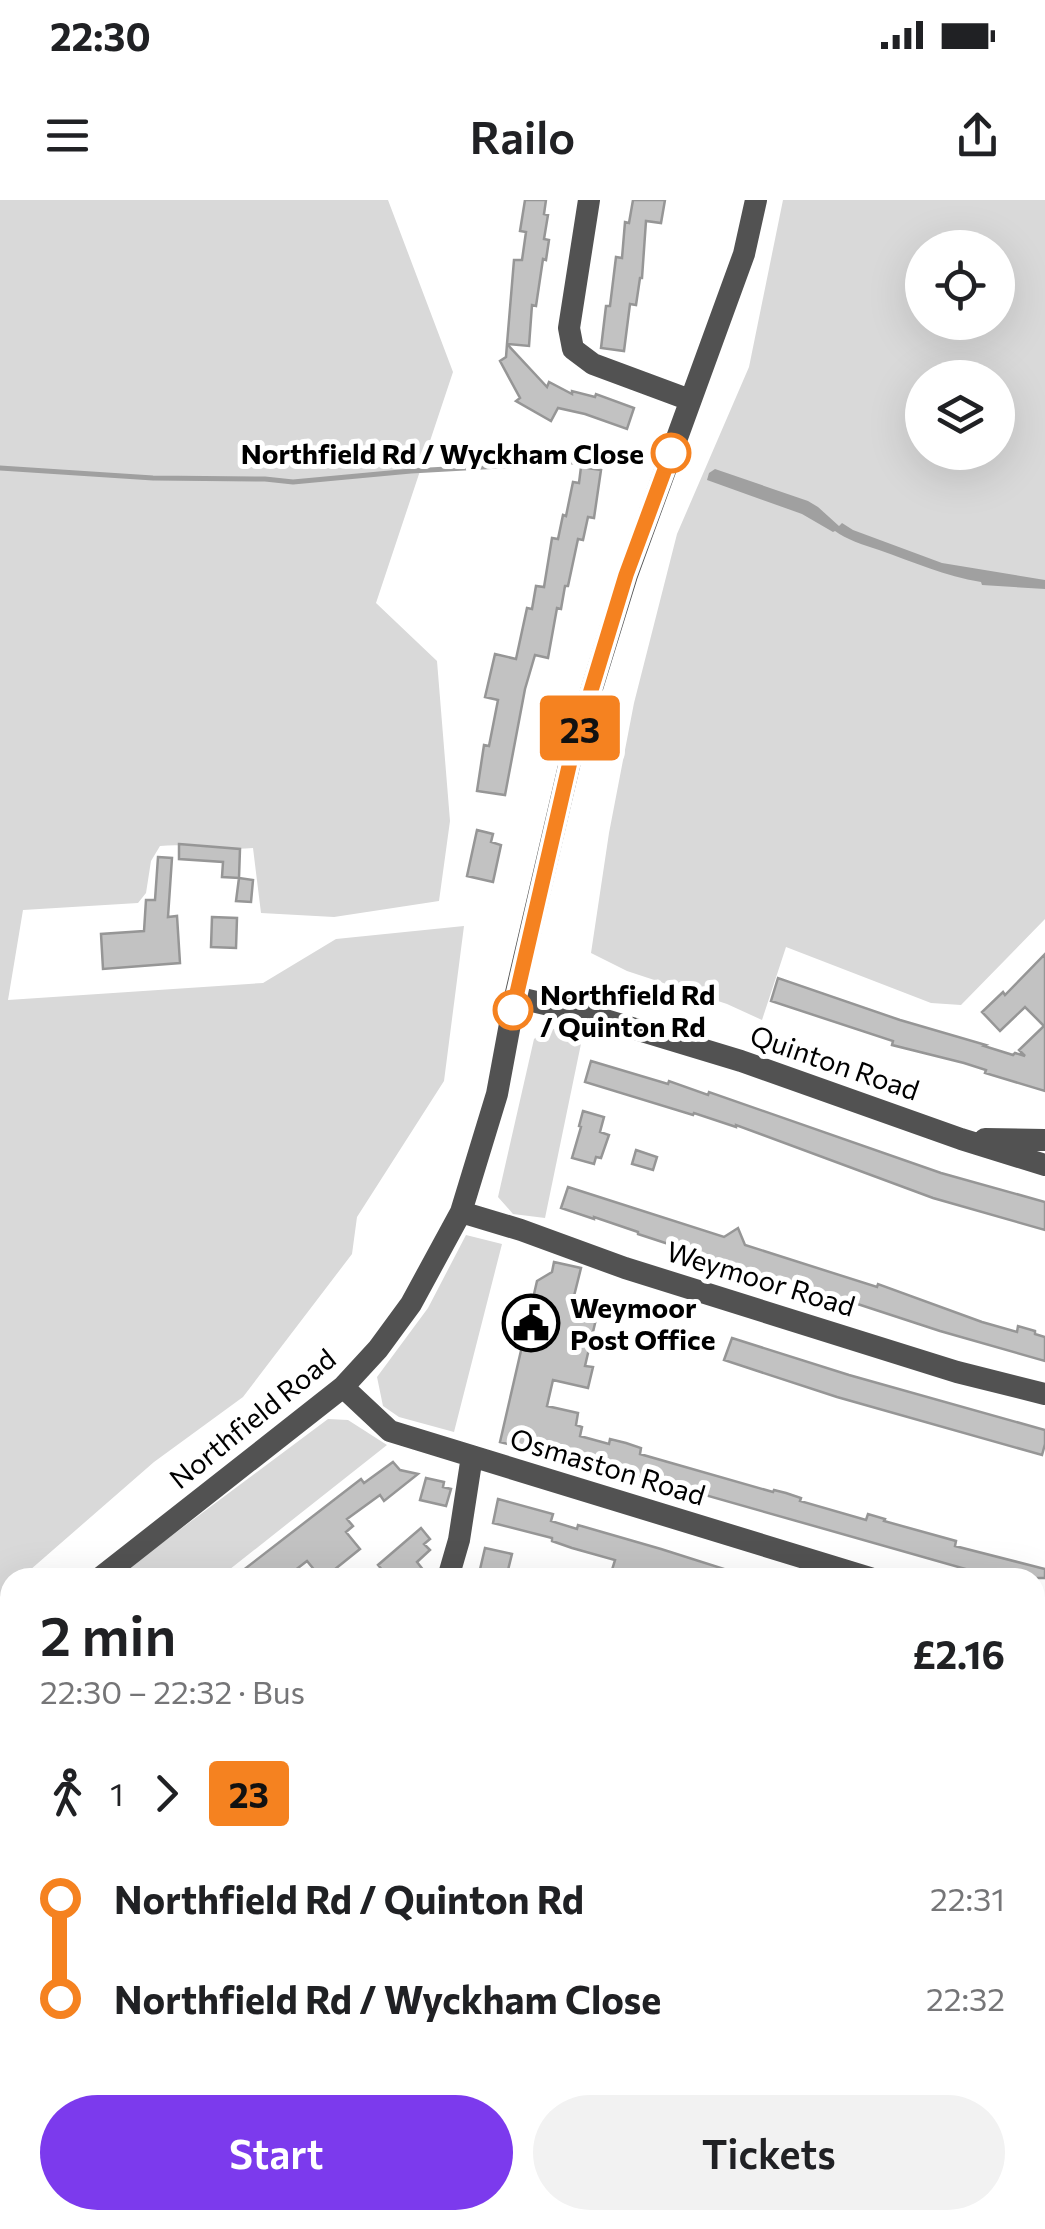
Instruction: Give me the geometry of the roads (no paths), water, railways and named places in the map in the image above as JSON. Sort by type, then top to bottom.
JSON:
[{"type":"street","points":[[590,200],[568,328],[573,350],[593,364],[690,400]]},
{"type":"street","name":"Northfield Road","points":[[113,1568],[343,1387],[411,1304],[461,1212],[497,1094],[515,997],[572,753],[626,575],[739,268],[756,200]]},
{"type":"street","name":"Quinton Road","points":[[515,997],[579,1012],[741,1061],[1045,1164]]},
{"type":"street","name":"Quinton Road","points":[[962,1139],[1045,1140]]},
{"type":"street","name":"Weymoor Road","points":[[461,1212],[957,1372],[1045,1394]]},
{"type":"street","name":"Osmaston Road","points":[[343,1387],[390,1431],[837,1568]]},
{"type":"street","points":[[451,1568],[460,1540],[472,1456]]},
{"type":"waterway","points":[[0,468],[293,482],[627,459]]},
{"type":"place","name":"Northfield Rd / Wyckham Close","points":[[671,453]]},
{"type":"place","name":"Northfield Rd / Quinton Rd","points":[[513,1010]]},
{"type":"place","name":"Weymoor Post Office","points":[[531,1323]]}]
